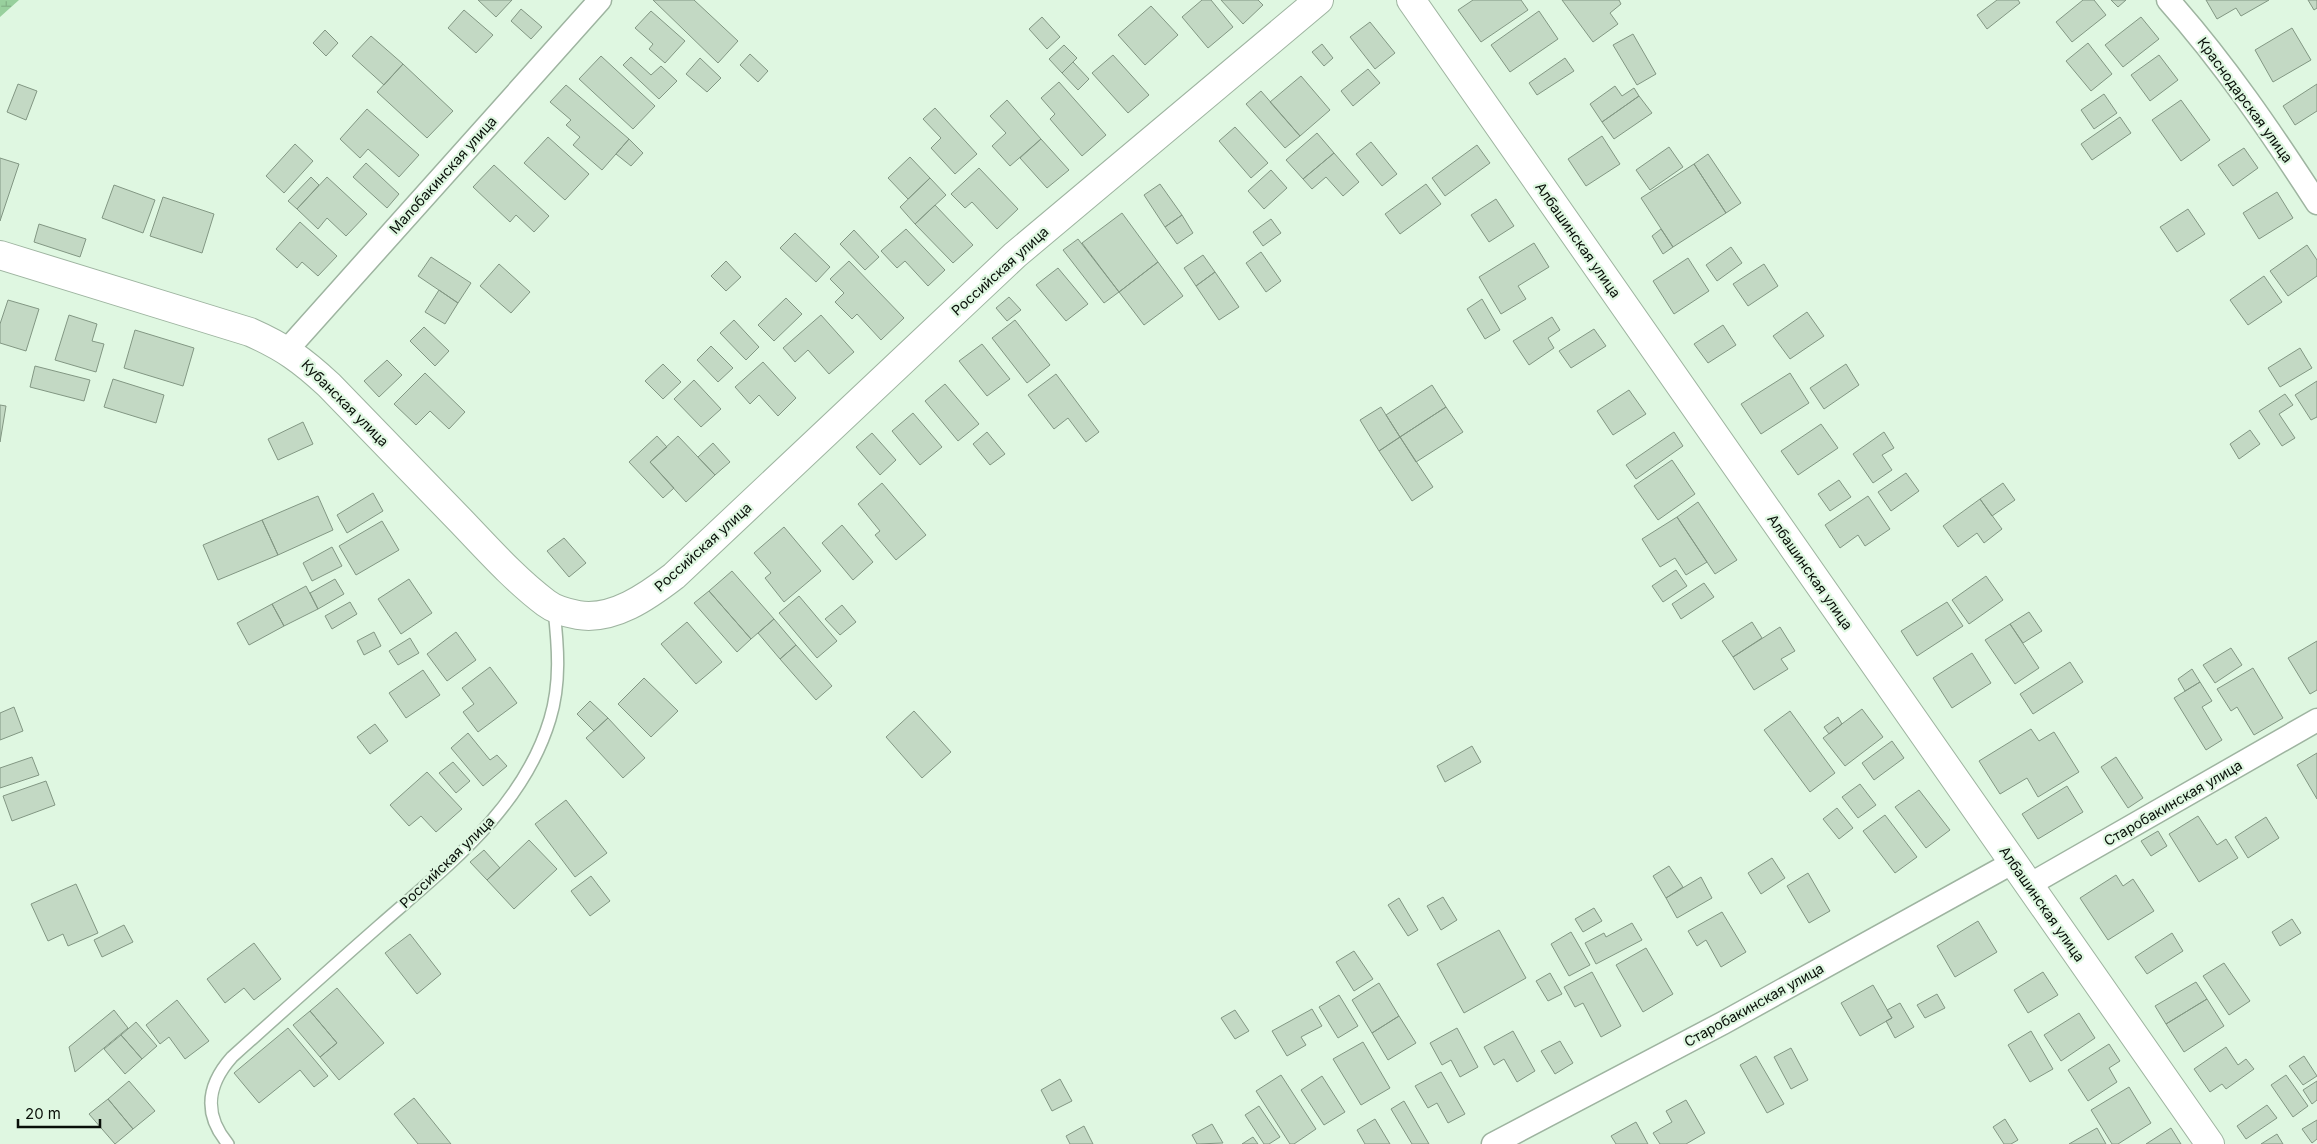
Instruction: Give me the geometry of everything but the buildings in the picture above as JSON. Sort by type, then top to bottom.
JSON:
[{"type":"street","name":"Малобакинская улица","points":[[287,350],[600,0]]},
{"type":"street","name":"Российская улица","points":[[554,607],[580,615],[615,610],[650,595],[674,576],[1015,255],[1319,0]]},
{"type":"street","name":"Албашинская улица","points":[[1410,0],[2210,1144]]},
{"type":"street","name":"Краснодарская улица","points":[[2168,0],[2229,74],[2278,142],[2317,203]]},
{"type":"street","name":"Кубанская улица","points":[[0,254],[250,332],[302,359],[508,569],[547,604],[554,607]]},
{"type":"street","name":"Старобакинская улица","points":[[2030,885],[2317,720]]},
{"type":"street","name":"Старобакинская улица","points":[[1493,1144],[1723,1023],[2012,863]]},
{"type":"lane","name":"Российская улица","points":[[228,1144],[219,1133],[211,1116],[211,1097],[215,1080],[221,1069],[232,1057],[461,853],[510,800],[528,771],[551,717],[557,683],[558,650],[554,607]]},
{"type":"green space","points":[[0,0],[19,0],[0,17]]}]
